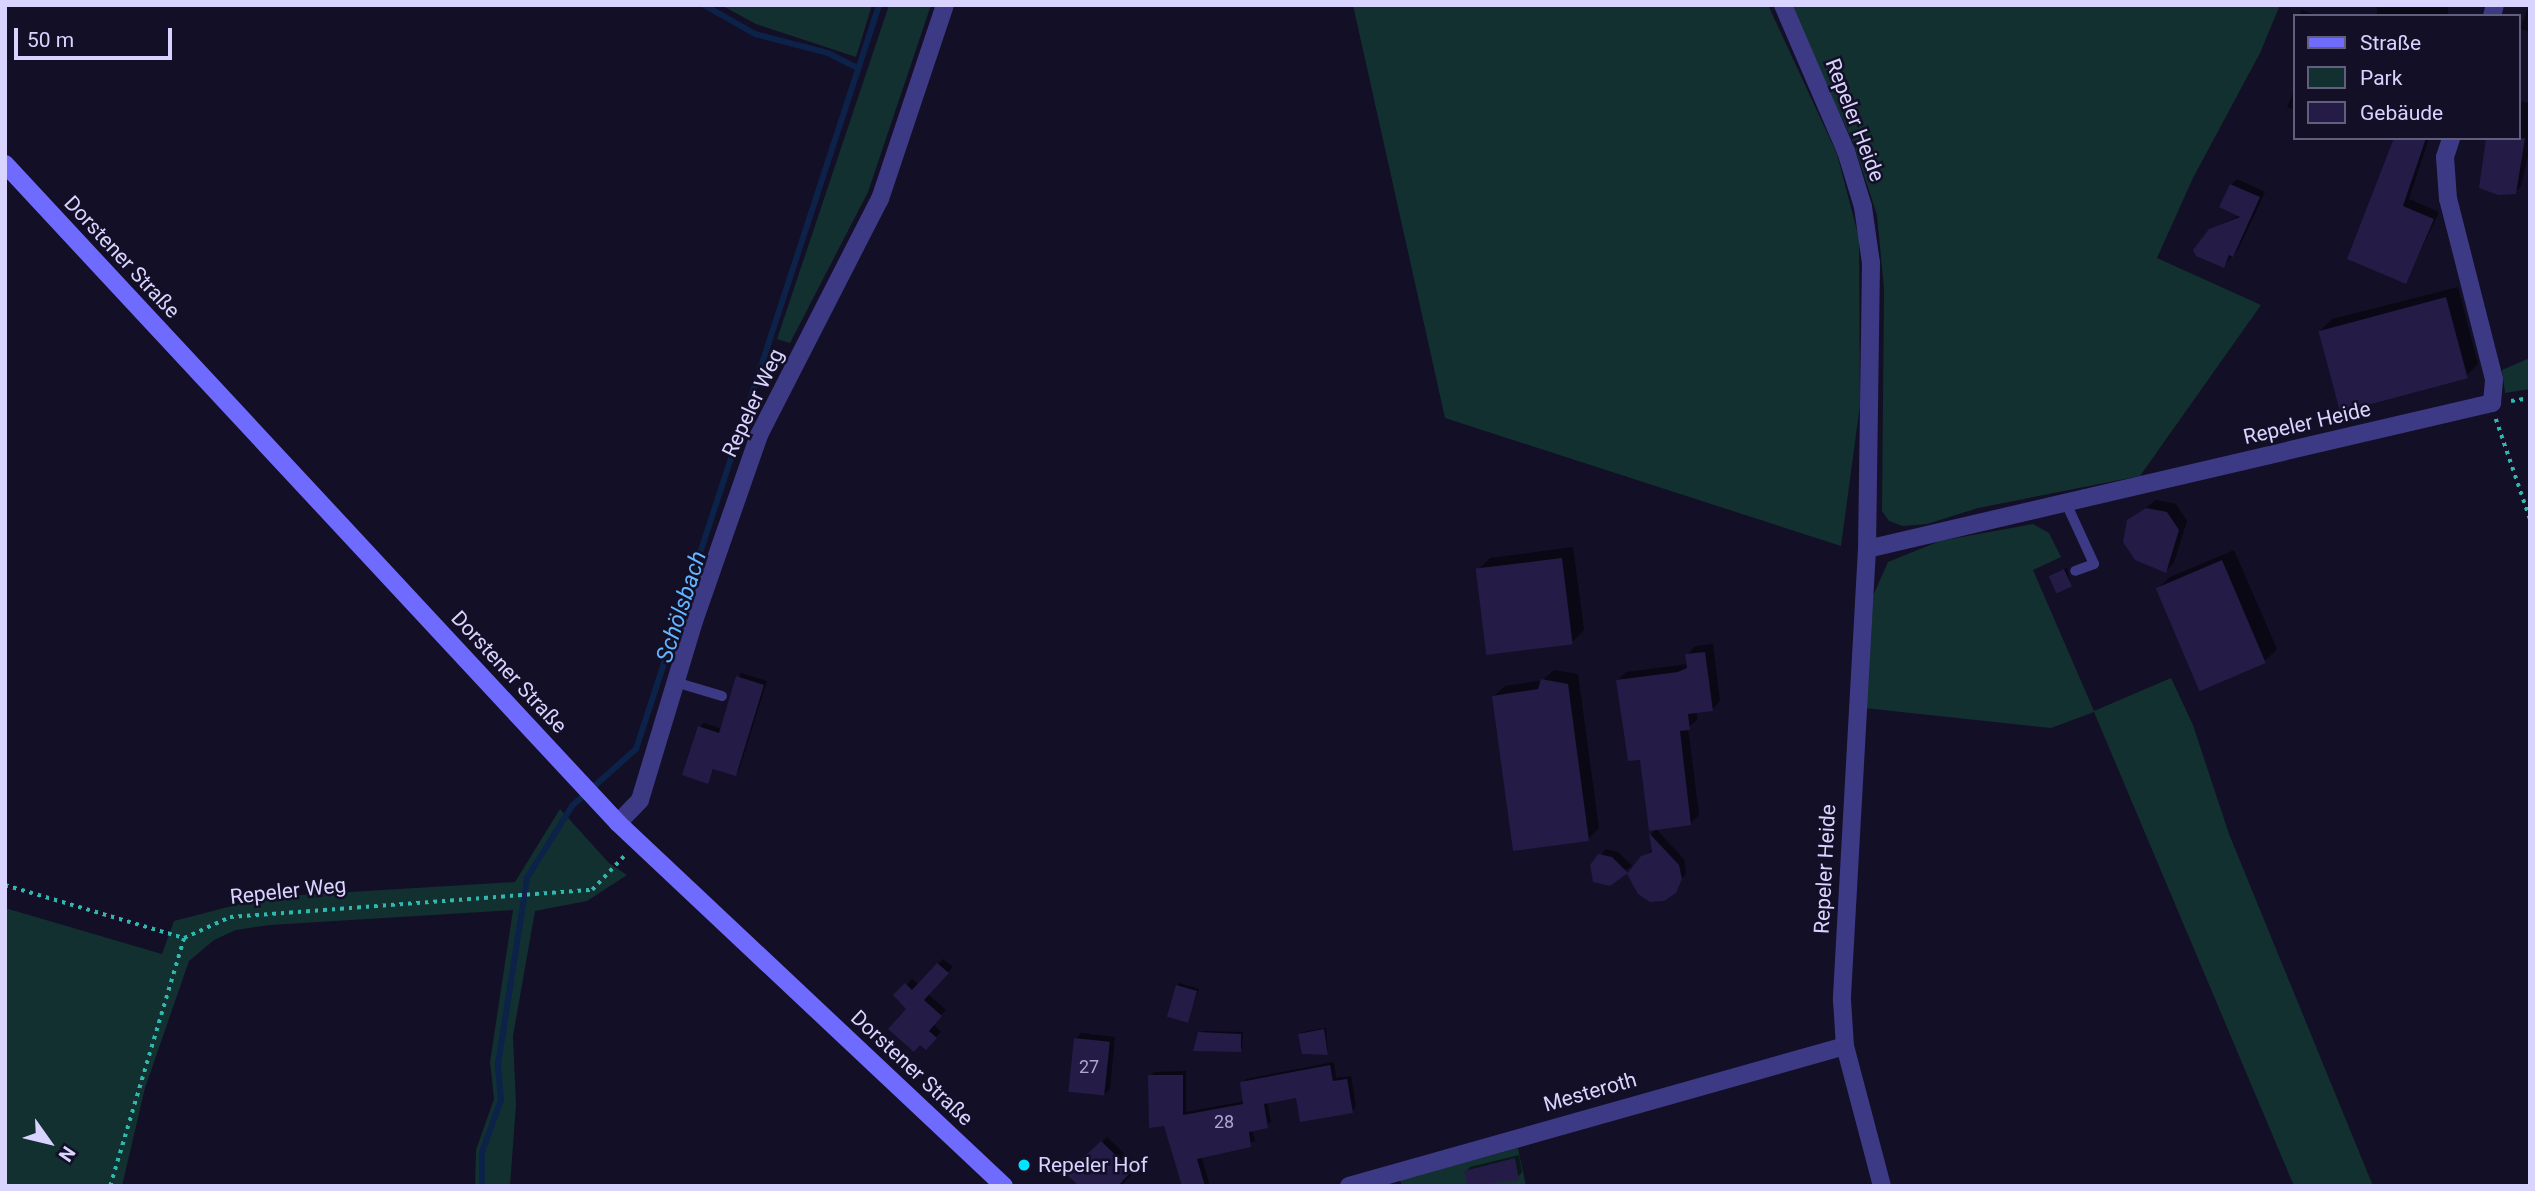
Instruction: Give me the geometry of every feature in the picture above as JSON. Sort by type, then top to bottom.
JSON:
[{"type":"main road","name":"Dorstener Straße","points":[[5,164],[636,842],[1004,1186]]},
{"type":"street","name":"Repeler Weg","points":[[618,823],[640,800],[676,682],[759,435],[880,199],[945,5]]},
{"type":"street","name":"Repeler Heide","points":[[1783,5],[1846,151],[1863,207],[1871,263],[1867,549],[1847,871],[1842,1000],[1845,1046],[1882,1186]]},
{"type":"street","points":[[2450,140],[2445,157],[2448,199],[2494,379],[2492,403]]},
{"type":"street","name":"Repeler Heide","points":[[1867,549],[2492,403]]},
{"type":"street","name":"Mesteroth","points":[[1349,1186],[1845,1046]]},
{"type":"lane","points":[[2066,503],[2094,564],[2075,572]]},
{"type":"lane","points":[[676,682],[722,696]]},
{"type":"path","points":[[2492,403],[2530,519]]},
{"type":"path","name":"Repeler Weg","points":[[184,938],[230,917],[592,890],[636,842]]},
{"type":"path","points":[[5,885],[184,938],[110,1186]]},
{"type":"green space","points":[[721,5],[872,5],[856,57],[756,24]]},
{"type":"green space","points":[[889,5],[931,5],[868,192],[790,343],[777,339]]},
{"type":"green space","points":[[1353,5],[1768,5],[1837,154],[1859,238],[1860,405],[1841,546],[1445,418]]},
{"type":"green space","points":[[1789,5],[2280,5],[2260,53],[2193,178],[2157,258],[2261,305],[2140,476],[1978,508],[1927,524],[1903,526],[1889,521],[1882,511],[1884,289],[1877,215],[1853,142]]},
{"type":"green space","points":[[2530,358],[2530,389],[2505,393],[2502,370]]},
{"type":"green space","points":[[2033,524],[2049,533],[2061,557],[2033,570],[2094,711],[2171,678],[2193,725],[2229,834],[2373,1186],[2294,1186],[2094,712],[2051,728],[1864,708],[1872,598],[1888,562],[1940,541]]},
{"type":"green space","points":[[560,809],[609,863],[627,875],[587,901],[535,911],[513,1036],[516,1105],[510,1186],[475,1186],[476,1150],[494,1099],[490,1062],[513,910],[270,925],[236,930],[214,940],[189,961],[145,1088],[122,1186],[5,1186],[5,908],[162,954],[174,921],[267,897],[515,882]]},
{"type":"green space","points":[[1518,1148],[1526,1186],[1402,1186],[1400,1180]]},
{"type":"building","points":[[2525,138],[2516,194],[2498,195],[2479,188],[2486,140]]},
{"type":"building","points":[[2393,140],[2425,140],[2403,206],[2434,219],[2406,284],[2347,259]]},
{"type":"building","points":[[2230,184],[2260,197],[2233,257],[2229,255],[2224,268],[2196,256],[2193,250],[2209,229],[2240,217],[2219,207]]},
{"type":"building","points":[[2446,297],[2468,378],[2340,412],[2318,331]]},
{"type":"building","points":[[2146,508],[2167,512],[2179,530],[2166,573],[2135,560],[2123,542],[2127,520]]},
{"type":"building","points":[[1562,558],[1573,644],[1486,655],[1476,569]]},
{"type":"building","points":[[2222,560],[2266,663],[2199,691],[2156,588]]},
{"type":"building","points":[[2064,569],[2072,586],[2057,593],[2049,576]]},
{"type":"building","points":[[1705,652],[1713,711],[1688,714],[1690,730],[1680,731],[1691,825],[1649,831],[1640,760],[1628,761],[1616,680],[1678,672],[1687,668],[1685,654]]},
{"type":"building","points":[[736,676],[764,685],[736,776],[713,769],[708,784],[682,775],[698,726],[719,733]]},
{"type":"building","points":[[1541,679],[1568,684],[1589,841],[1513,851],[1492,696],[1538,689]]},
{"type":"building","points":[[1649,833],[1679,865],[1682,879],[1676,893],[1664,901],[1650,902],[1638,894],[1627,874],[1641,856],[1652,852]]},
{"type":"building","points":[[1598,854],[1612,857],[1628,873],[1610,886],[1593,882],[1590,865]]},
{"type":"building","points":[[937,963],[949,973],[924,1000],[942,1016],[929,1031],[937,1038],[926,1050],[920,1045],[914,1052],[888,1029],[906,1009],[893,995],[905,983],[912,990]]},
{"type":"building","points":[[1176,985],[1197,991],[1188,1023],[1167,1017]]},
{"type":"building","points":[[1324,1029],[1328,1055],[1302,1054],[1298,1034]]},
{"type":"building","points":[[1198,1032],[1241,1034],[1241,1052],[1193,1051]]},
{"type":"building","points":[[1074,1038],[1110,1042],[1104,1095],[1068,1092]]},
{"type":"building","points":[[1330,1065],[1333,1081],[1347,1079],[1353,1113],[1300,1122],[1296,1098],[1264,1104],[1268,1128],[1249,1132],[1251,1147],[1197,1159],[1205,1186],[1182,1186],[1164,1126],[1149,1128],[1148,1075],[1183,1075],[1183,1115],[1243,1104],[1240,1082]]},
{"type":"building","points":[[1101,1141],[1132,1171],[1118,1186],[1079,1186],[1066,1174]]},
{"type":"building","points":[[1515,1158],[1519,1180],[1468,1186],[1464,1171]]},
{"type":"waterway","points":[[704,5],[755,34],[828,53],[858,68]]},
{"type":"waterway","name":"Schölsbach","points":[[482,1186],[482,1152],[501,1100],[498,1064],[527,878],[572,806],[636,749],[879,5]]},
{"type":"place","name":"Repeler Hof","points":[[1024,1165]]}]
